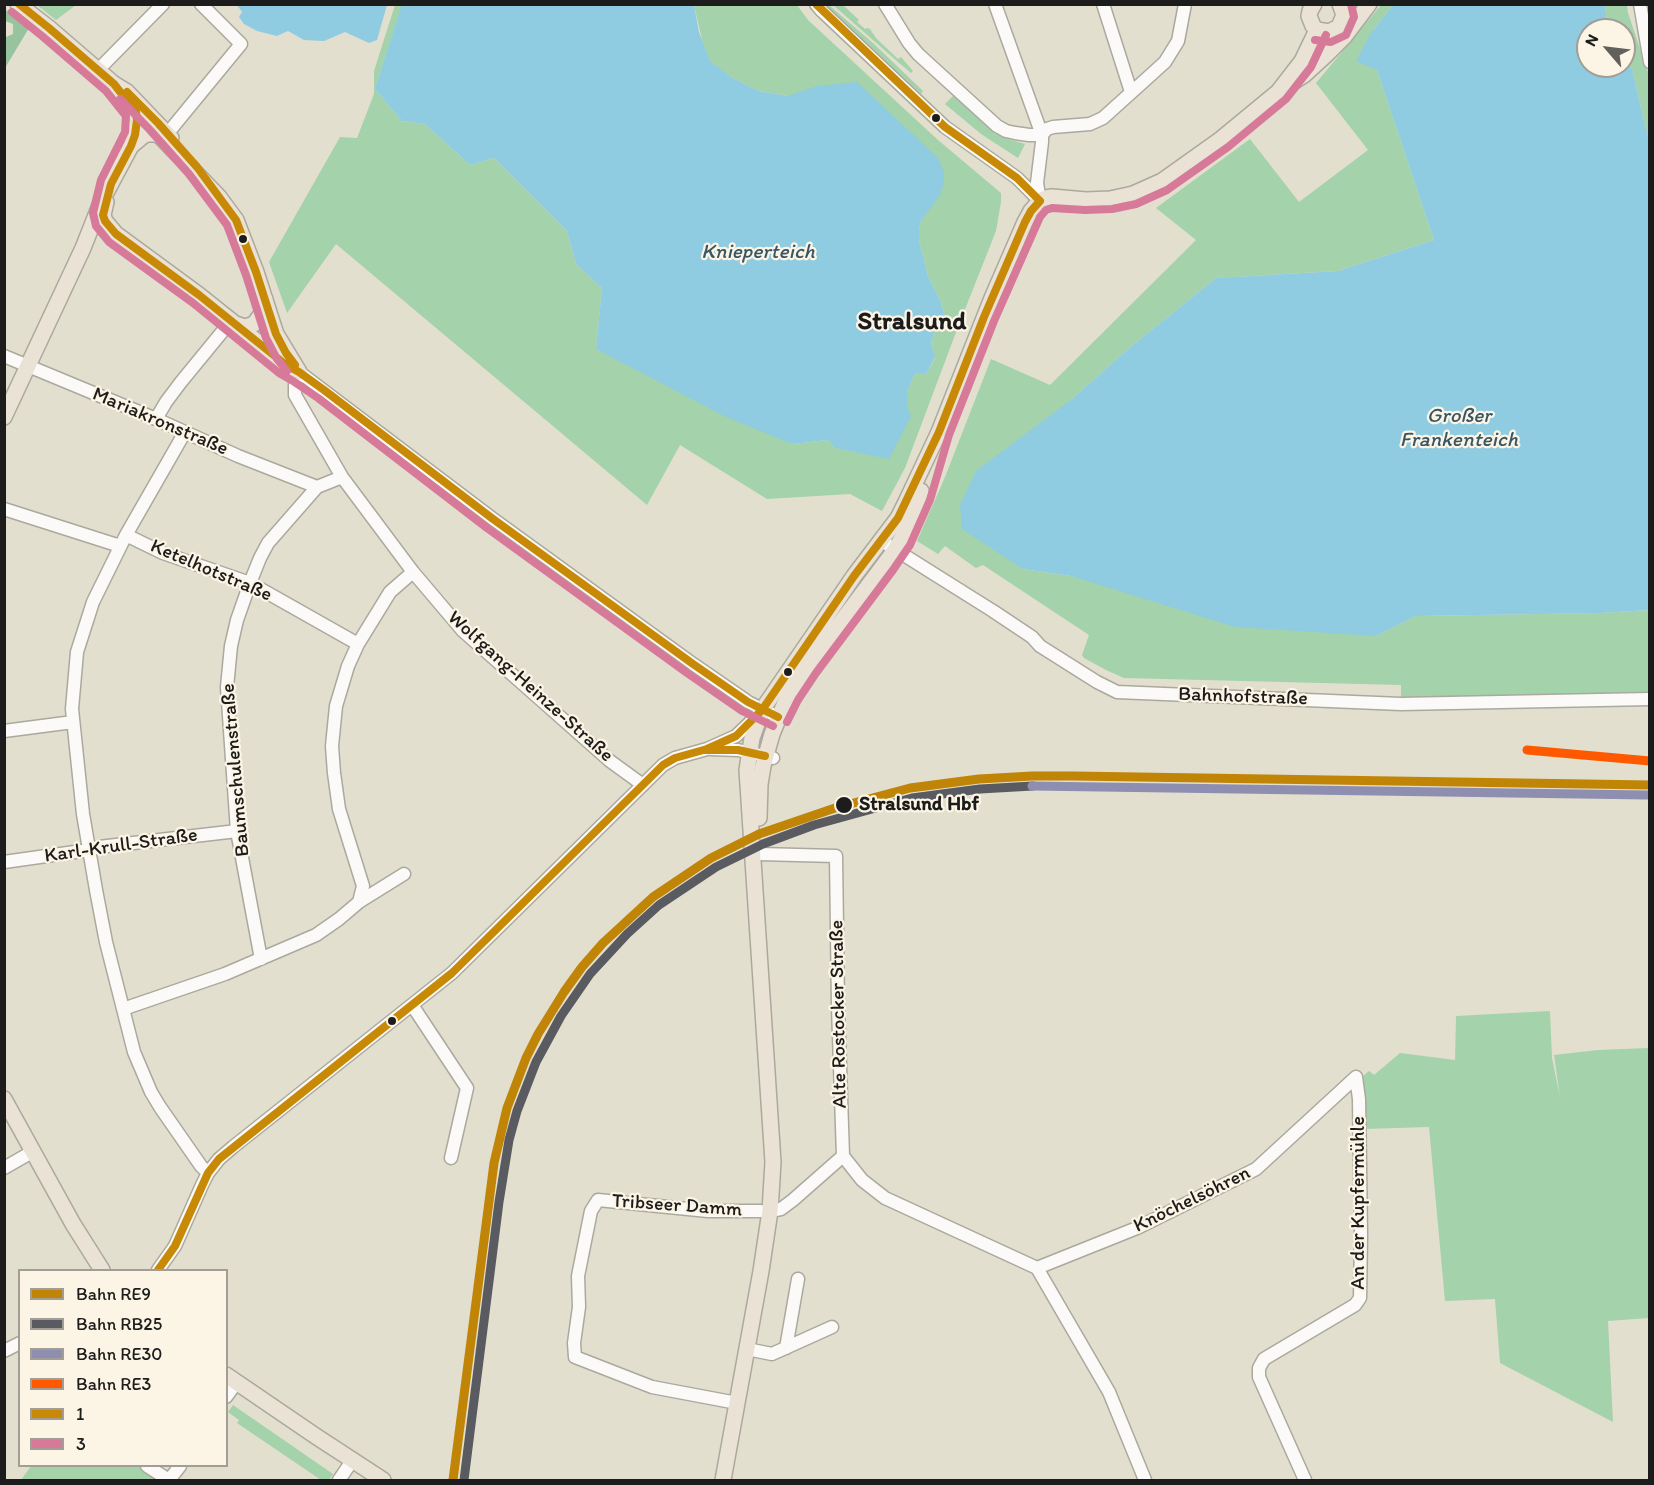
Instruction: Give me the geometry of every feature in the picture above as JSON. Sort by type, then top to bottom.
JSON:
[{"type":"main road","points":[[18,4],[114,84],[127,92],[199,177],[210,185],[236,220],[276,334],[299,372]]},
{"type":"main road","points":[[1314,4],[1309,16],[1313,26],[1317,30],[1329,32],[1335,30],[1342,21],[1344,6]]},
{"type":"main road","points":[[1040,201],[1052,197],[1086,200],[1110,199],[1133,194],[1162,181],[1278,92],[1304,75],[1344,36],[1369,4]]},
{"type":"main road","points":[[1278,92],[1302,61],[1317,30]]},
{"type":"main road","points":[[4,417],[83,248],[102,200],[131,146],[137,126],[136,112],[114,84]]},
{"type":"main road","points":[[131,146],[147,134],[165,135]]},
{"type":"main road","points":[[111,184],[103,215],[105,222],[116,234],[286,365],[299,372]]},
{"type":"main road","name":"Tribseer Damm","points":[[723,1480],[771,1210],[772,1162],[747,770],[749,753],[762,710],[898,518],[939,432],[1025,222],[1040,201]]},
{"type":"main road","points":[[83,248],[97,236],[116,234]]},
{"type":"main road","points":[[232,322],[245,327],[254,324],[262,312],[265,299]]},
{"type":"main road","name":"Tribseer Damm","points":[[756,914],[760,784],[778,717],[807,667],[895,550],[908,527],[939,432]]},
{"type":"main road","points":[[4,1099],[72,1224],[101,1269]]},
{"type":"main road","points":[[232,1378],[383,1480]]},
{"type":"street","points":[[98,70],[163,4]]},
{"type":"street","points":[[165,135],[241,44],[201,4]]},
{"type":"street","points":[[816,4],[945,127],[1017,178],[1040,201]]},
{"type":"street","points":[[885,4],[918,54],[997,126],[1015,133],[1042,135]]},
{"type":"street","points":[[1103,4],[1131,92]]},
{"type":"street","points":[[1042,135],[1047,129],[1053,127],[1090,124],[1103,118],[1165,62],[1178,41],[1185,4]]},
{"type":"street","points":[[1640,4],[1650,62]]},
{"type":"street","points":[[997,5],[1042,135],[1037,183],[1040,201]]},
{"type":"street","points":[[156,419],[181,382],[232,322]]},
{"type":"street","name":"Mariakronstraße","points":[[4,356],[317,488]]},
{"type":"street","points":[[299,372],[513,533],[693,664],[762,710],[778,717]]},
{"type":"street","name":"Wolfgang-Heinze-Straße","points":[[299,372],[295,384],[295,395],[342,477],[413,572],[463,631],[610,761],[643,785]]},
{"type":"street","points":[[185,432],[120,546],[93,602],[77,652],[73,688],[73,722],[89,850],[106,942],[135,1052],[151,1092],[176,1131],[208,1173]]},
{"type":"street","name":"Baumschulenstraße","points":[[261,959],[237,831],[228,708],[228,666],[237,620],[260,558],[268,543],[317,488],[342,477]]},
{"type":"street","name":"Ketelhotstraße","points":[[4,509],[120,546]]},
{"type":"street","name":"Ketelhotstraße","points":[[126,535],[163,553],[250,583],[358,645]]},
{"type":"street","name":"Bahnhofstraße","points":[[881,541],[993,611],[1040,646],[1097,682],[1118,692],[1401,704],[1650,699]]},
{"type":"street","points":[[359,902],[363,886],[339,809],[334,773],[332,746],[336,706],[348,666],[358,645],[390,592],[413,572]]},
{"type":"street","points":[[159,1269],[176,1246],[202,1185],[219,1159],[452,973],[663,765],[675,758],[707,749],[740,734],[762,710]]},
{"type":"street","points":[[4,731],[73,722]]},
{"type":"street","points":[[707,749],[738,750],[769,757]]},
{"type":"street","name":"Karl-Krull-Straße","points":[[4,862],[99,847],[237,831]]},
{"type":"street","name":"Alte Rostocker Straße","points":[[759,854],[836,856],[843,1156]]},
{"type":"street","points":[[123,1008],[225,974],[316,935],[339,920],[359,902],[404,874]]},
{"type":"street","points":[[412,1005],[467,1088],[451,1158]]},
{"type":"street","name":"Knöchelsöhren","points":[[1037,1268],[1137,1227],[1256,1169],[1356,1077]]},
{"type":"street","name":"An der Kupfermühle","points":[[1305,1480],[1259,1377],[1259,1368],[1264,1359],[1355,1305],[1360,1298],[1359,1099],[1356,1077]]},
{"type":"street","points":[[4,1168],[32,1152]]},
{"type":"street","points":[[771,1210],[843,1156],[862,1180],[885,1198],[1037,1268],[1109,1392],[1145,1480]]},
{"type":"street","name":"Tribseer Damm","points":[[737,1403],[652,1387],[575,1357],[574,1343],[579,1307],[578,1276],[591,1211],[598,1200],[708,1211],[771,1210]]},
{"type":"street","points":[[786,1348],[798,1279]]},
{"type":"street","points":[[747,1349],[772,1354],[832,1327]]},
{"type":"street","points":[[4,1352],[18,1344]]},
{"type":"street","points":[[339,1480],[352,1461]]},
{"type":"street","points":[[149,1467],[169,1480],[179,1467]]},
{"type":"green space","points":[[37,5],[76,5],[56,20]]},
{"type":"green space","points":[[395,5],[402,5],[375,89],[402,121],[425,124],[470,165],[494,158],[567,231],[576,264],[602,288],[596,349],[792,444],[828,440],[835,448],[889,458],[907,407],[907,392],[915,373],[927,373],[935,358],[931,343],[944,313],[928,276],[919,241],[921,221],[928,210],[788,96],[759,91],[731,77],[710,61],[703,44],[694,5],[797,5],[808,20],[938,140],[1001,193],[996,231],[905,468],[882,511],[850,494],[767,499],[680,445],[647,505],[336,244],[287,313],[269,262],[340,137],[357,138],[374,94],[374,71]]},
{"type":"green space","points":[[826,5],[829,5],[873,43],[923,91],[921,94]]},
{"type":"green space","points":[[833,5],[843,5],[859,20],[857,22],[865,29],[870,29],[876,38],[898,59],[901,57],[913,71],[911,73]]},
{"type":"green space","points":[[1381,5],[1393,5],[1373,30],[1377,70],[1434,240],[1338,271],[1216,278],[1127,350],[1072,399],[1023,569],[1071,576],[1376,636],[1416,616],[1649,610],[1649,699],[1401,704],[1401,685],[1124,678],[1084,658],[1082,655],[1089,635],[983,565],[976,568],[945,546],[938,554],[917,541],[945,477],[991,359],[1050,385],[1196,240],[1156,208],[1250,139],[1299,202],[1368,150],[1316,83]]},
{"type":"green space","points":[[1605,5],[1627,5],[1630,18],[1607,18]]},
{"type":"green space","points":[[5,9],[29,28],[5,68],[5,41],[6,37],[13,34],[13,24],[5,21]]},
{"type":"green space","points":[[1636,37],[1649,75],[1649,142],[1634,78],[1636,78]]},
{"type":"green space","points":[[954,95],[994,133],[1025,144],[1018,158],[981,134],[945,104]]},
{"type":"green space","points":[[1550,1011],[1552,1058],[1560,1097],[1554,1055],[1649,1048],[1649,1318],[1608,1321],[1613,1422],[1500,1363],[1495,1299],[1445,1301],[1429,1127],[1364,1129],[1363,1076],[1369,1071],[1374,1075],[1400,1053],[1455,1060],[1456,1016]]},
{"type":"green space","points":[[233,1405],[333,1474],[329,1480],[321,1480],[237,1423],[239,1420],[228,1412]]},
{"type":"green space","points":[[30,1467],[149,1467],[169,1480],[21,1480]]},
{"type":"water","name":"Knieperteich","points":[[402,4],[694,5],[699,32],[710,61],[731,77],[759,91],[788,96],[817,86],[857,82],[938,158],[944,172],[940,195],[921,221],[919,241],[928,276],[944,313],[931,343],[935,357],[927,373],[915,373],[907,392],[907,407],[911,416],[889,459],[835,448],[828,440],[792,444],[724,416],[596,349],[602,288],[576,264],[567,231],[494,158],[470,165],[425,124],[402,121],[375,89]]},
{"type":"water","points":[[237,5],[387,5],[377,40],[369,43],[345,32],[324,41],[304,40],[288,31],[277,36],[257,31],[244,24],[239,17],[242,12]]},
{"type":"water","name":"Großer Frankenteich","points":[[1393,5],[1605,5],[1607,18],[1576,18],[1576,78],[1634,78],[1649,142],[1649,610],[1416,616],[1376,636],[1235,627],[1071,576],[1023,569],[962,529],[960,505],[976,471],[1072,399],[1127,350],[1216,278],[1338,271],[1434,240],[1377,70],[1356,61],[1373,30]]},
{"type":"rail line","name":"RE3","points":[[1527,750],[1650,761]]},
{"type":"rail line","name":"RE9","points":[[453,1480],[494,1163],[507,1108],[526,1058],[564,992],[603,943],[653,897],[711,858],[759,834],[835,808],[910,788],[979,779],[1074,776],[1650,785]]},
{"type":"rail line","name":"RE30","points":[[1032,786],[1647,795]]},
{"type":"rail line","name":"RB25","points":[[464,1480],[509,1140],[517,1111],[536,1062],[561,1016],[590,974],[627,934],[659,905],[716,867],[763,844],[814,825],[912,798],[980,789],[1033,786]]},
{"type":"transit line","name":"1","points":[[19,4],[114,84],[136,112],[135,135],[111,184],[103,215],[116,234],[199,295],[286,365],[324,390],[493,519],[693,664],[748,702],[778,717]]},
{"type":"transit line","name":"1","points":[[816,4],[945,127],[1017,178],[1040,201]]},
{"type":"transit line","name":"3","points":[[1315,40],[1331,42],[1346,35],[1354,17],[1351,4]]},
{"type":"transit line","name":"3","points":[[12,12],[106,91],[126,116],[125,132],[101,180],[93,213],[96,226],[109,242],[193,303],[279,373],[318,398],[487,528],[687,673],[742,711],[773,726]]},
{"type":"transit line","name":"3","points":[[787,722],[816,673],[910,545],[930,500],[949,435],[994,321],[1040,217],[1046,210],[1052,208],[1112,209],[1136,204],[1167,190],[1228,147],[1286,99],[1311,67],[1326,35]]},
{"type":"transit line","name":"1","points":[[127,92],[197,167],[236,220],[276,334],[295,365]]},
{"type":"transit line","name":"3","points":[[120,99],[189,174],[227,225],[266,338],[277,359],[287,371]]},
{"type":"transit line","name":"1","points":[[159,1269],[175,1246],[208,1173],[219,1159],[452,973],[663,765],[675,758],[707,749],[736,736],[762,710],[854,576],[898,518],[939,432],[984,317],[1025,222],[1040,201]]},
{"type":"transit line","name":"1","points":[[705,750],[738,750],[765,756]]},
{"type":"place","name":"Stralsund Hbf","points":[[844,805]]},
{"type":"district","name":"Stralsund","points":[[912,322]]}]
